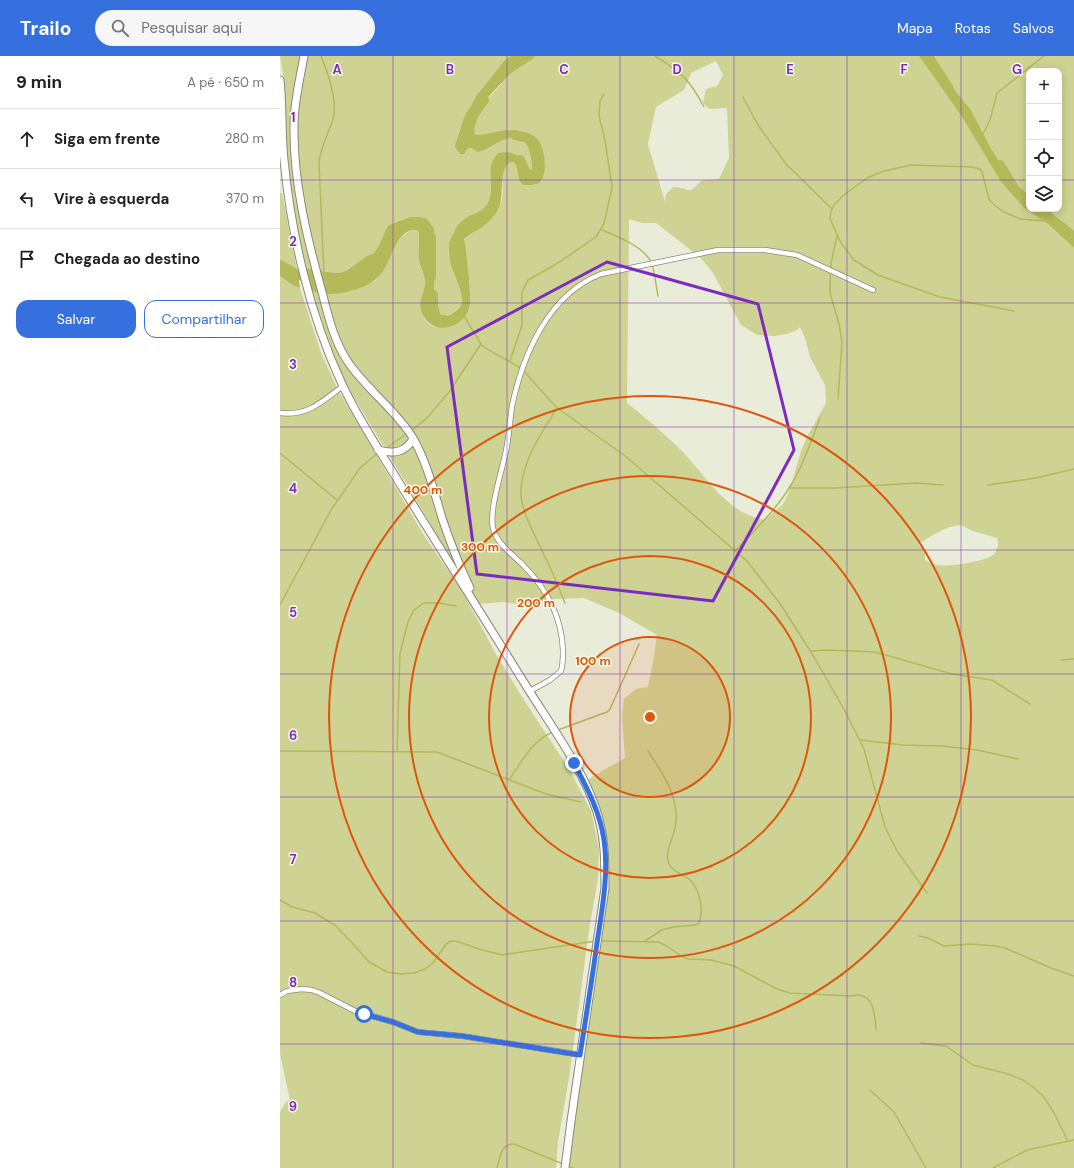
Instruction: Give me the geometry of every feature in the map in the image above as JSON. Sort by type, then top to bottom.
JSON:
[{"type":"main road","points":[[304,56],[294,109],[294,139],[298,179],[314,265],[336,340],[348,362],[374,394],[394,414],[413,439],[429,474],[455,554],[478,607]]},
{"type":"main road","points":[[280,80],[282,135],[289,206],[302,264],[324,343],[343,386],[378,450],[445,558],[478,607],[567,752],[590,794],[600,821],[604,840],[604,888],[565,1168]]},
{"type":"main road","points":[[378,450],[390,452],[404,449],[413,439]]},
{"type":"street","points":[[530,691],[561,672],[563,659],[561,629],[553,606],[543,590],[524,566],[496,536],[493,530],[492,516],[506,450],[512,407],[520,375],[542,326],[553,311],[573,290],[590,278],[601,274],[718,250],[765,250],[797,255],[874,290]]},
{"type":"street","points":[[280,413],[296,414],[308,410],[343,386]]},
{"type":"street","points":[[280,995],[287,991],[302,989],[312,990],[325,995],[355,1011],[386,1020],[418,1032],[462,1036],[580,1055]]},
{"type":"highlighted area","points":[[607,262],[758,304],[794,450],[713,601],[477,574],[447,347]]},
{"type":"shaded area","points":[[280,56],[511,56],[504,61],[476,96],[460,129],[456,142],[474,150],[480,150],[488,148],[503,140],[517,138],[526,144],[532,170],[526,173],[523,159],[513,153],[498,153],[492,164],[491,194],[487,205],[465,219],[456,227],[448,246],[451,267],[462,292],[462,301],[454,312],[442,318],[434,312],[434,275],[429,256],[434,228],[431,224],[410,217],[389,225],[374,253],[367,256],[346,271],[339,273],[305,268],[289,183],[283,115],[285,87]]},
{"type":"shaded area","points":[[511,56],[535,56],[513,72],[495,90],[474,115],[468,129],[478,143],[496,133],[505,130],[512,130],[523,135],[528,139],[535,150],[538,170],[537,182],[533,185],[523,185],[519,178],[516,165],[513,162],[508,164],[503,174],[501,202],[498,210],[486,224],[462,242],[461,254],[468,277],[470,292],[469,310],[464,317],[458,323],[450,327],[442,328],[433,326],[426,320],[421,311],[420,308],[425,280],[419,261],[418,231],[412,230],[406,232],[398,242],[383,271],[378,277],[367,285],[345,292],[331,294],[321,294],[310,290],[305,268],[339,273],[346,271],[367,256],[374,253],[389,225],[410,217],[421,217],[427,219],[434,228],[434,240],[429,256],[434,275],[434,312],[442,318],[452,314],[458,309],[462,298],[461,291],[449,259],[449,242],[456,228],[465,219],[481,210],[488,203],[491,194],[492,164],[498,153],[506,152],[517,155],[523,159],[526,173],[532,169],[526,143],[516,138],[509,138],[478,152],[468,148],[464,154],[460,154],[455,147],[465,115],[476,96],[504,61]]},
{"type":"shaded area","points":[[535,56],[919,56],[962,117],[1001,182],[1026,209],[1026,212],[1030,212],[1048,224],[1074,248],[1074,1168],[565,1168],[606,880],[608,847],[599,808],[585,781],[625,758],[622,716],[624,699],[636,689],[648,687],[657,635],[619,613],[584,598],[554,599],[527,605],[503,602],[479,604],[347,386],[333,357],[310,290],[327,293],[344,292],[360,288],[376,280],[393,248],[399,240],[411,231],[418,231],[419,261],[425,281],[420,305],[423,317],[429,324],[437,327],[447,325],[460,319],[468,313],[470,305],[470,291],[469,281],[462,261],[462,242],[468,236],[485,225],[497,210],[502,197],[503,172],[508,164],[513,162],[518,169],[537,182],[537,165],[535,154],[518,131],[499,131],[483,142],[478,143],[470,134],[468,126],[477,111],[514,71]],"holes":[[[716,61],[723,75],[717,86],[706,89],[703,103],[709,109],[727,108],[729,158],[719,179],[702,180],[691,190],[673,187],[666,194],[665,202],[648,144],[656,107],[684,90],[691,73]],[[629,219],[642,223],[656,223],[701,258],[713,273],[741,325],[757,335],[774,336],[787,334],[797,330],[800,327],[805,338],[810,357],[825,385],[826,403],[801,451],[789,492],[783,504],[765,520],[739,510],[728,502],[718,493],[676,445],[627,403]],[[961,525],[973,531],[997,538],[998,546],[995,553],[984,559],[958,564],[937,565],[925,560],[925,551],[918,544],[950,527]]]},
{"type":"shaded area","points":[[919,56],[934,56],[954,89],[971,110],[1008,178],[1020,192],[1026,203],[1026,209],[1001,182],[962,117]]},
{"type":"shaded area","points":[[934,56],[1074,56],[1074,239],[1052,219],[1040,212],[1062,212],[1062,68],[1026,68],[1026,203],[1020,192],[1008,178],[971,110],[954,89]]},
{"type":"shaded area","points":[[280,193],[282,193],[298,275],[280,263]]},
{"type":"shaded area","points":[[1030,212],[1042,212],[1054,220],[1074,239],[1074,248],[1048,224]]},
{"type":"shaded area","points":[[280,263],[298,275],[300,288],[294,286],[280,276]]},
{"type":"shaded area","points":[[280,276],[294,286],[300,288],[321,353],[338,390],[425,537],[461,589],[496,654],[569,769],[591,811],[599,848],[598,879],[590,924],[569,1078],[558,1142],[556,1168],[280,1168],[280,1112],[286,1102],[290,1100],[280,1054]]},
{"type":"waterway","points":[[321,56],[329,78],[334,104],[333,119],[323,145],[319,163],[324,273]]},
{"type":"waterway","points":[[655,56],[684,77],[704,107]]},
{"type":"waterway","points":[[983,134],[990,120],[997,93],[1044,56]]},
{"type":"waterway","points":[[510,361],[522,325],[522,292],[528,280],[558,263],[596,237],[604,224],[612,187],[605,140],[599,116],[600,101],[604,94]]},
{"type":"waterway","points":[[743,97],[758,125],[786,164],[832,209]]},
{"type":"waterway","points":[[484,100],[472,118],[469,133],[470,138],[481,140],[499,136]]},
{"type":"waterway","points":[[515,135],[529,139],[537,148],[540,165],[536,179],[532,179],[525,171],[520,160]]},
{"type":"waterway","points":[[1014,311],[940,297],[878,275],[854,260],[841,243],[830,219],[831,211],[834,205],[845,194],[867,178],[884,171],[911,165],[972,167],[980,169],[982,172],[989,199],[993,204],[1004,212],[1020,219],[1045,221]]},
{"type":"waterway","points":[[1000,165],[1015,190],[1026,199]]},
{"type":"waterway","points":[[1042,212],[1074,237]]},
{"type":"waterway","points":[[602,230],[630,243],[648,257],[654,270],[658,296]]},
{"type":"waterway","points":[[837,236],[831,263],[830,293],[839,324],[842,342],[838,399]]},
{"type":"waterway","points":[[431,237],[431,277]]},
{"type":"waterway","points":[[460,243],[464,279]]},
{"type":"waterway","points":[[280,265],[296,274],[313,279]]},
{"type":"waterway","points":[[433,295],[433,307],[437,320],[444,320]]},
{"type":"waterway","points":[[464,316],[481,344],[487,349],[521,368],[557,408],[624,455],[747,561],[781,605],[814,657],[845,711],[864,749],[885,827],[897,851],[927,893]]},
{"type":"waterway","points":[[411,431],[427,418],[449,392],[481,344]]},
{"type":"waterway","points":[[557,408],[529,457],[525,467],[521,497],[525,514],[565,603]]},
{"type":"waterway","points":[[735,551],[772,511],[791,485],[804,461],[820,418]]},
{"type":"waterway","points":[[385,449],[406,434]]},
{"type":"waterway","points":[[280,453],[337,500]]},
{"type":"waterway","points":[[280,605],[331,510],[360,468],[378,453]]},
{"type":"waterway","points":[[988,485],[1036,478],[1074,469]]},
{"type":"waterway","points":[[789,488],[836,488],[916,483],[943,485]]},
{"type":"waterway","points":[[397,751],[400,653],[408,622],[414,610],[424,603],[439,603],[456,606]]},
{"type":"waterway","points":[[558,730],[607,712],[610,709],[639,644]]},
{"type":"waterway","points":[[810,651],[827,650],[875,652],[952,674],[992,680],[1030,704]]},
{"type":"waterway","points":[[1061,660],[1074,659]]},
{"type":"waterway","points":[[509,780],[533,746],[539,740],[553,732]]},
{"type":"waterway","points":[[860,740],[903,745],[942,746],[977,750],[1018,759]]},
{"type":"waterway","points":[[280,751],[437,752],[546,794],[581,802]]},
{"type":"waterway","points":[[645,941],[662,930],[673,927],[696,925],[699,923],[701,913],[699,895],[693,884],[690,880],[673,869],[669,864],[669,846],[675,828],[675,807],[673,797],[665,778],[648,751]]},
{"type":"waterway","points":[[280,900],[292,907],[315,913],[336,926],[369,962],[387,972],[401,974],[414,973],[425,969],[433,963],[446,944],[451,941],[456,941],[502,955],[596,941]]},
{"type":"waterway","points":[[919,936],[928,938],[944,946],[970,944],[1005,948],[1051,968],[1074,976]]},
{"type":"waterway","points":[[599,941],[658,942],[689,959],[711,960],[734,966],[777,989],[790,993],[864,996],[868,999],[873,1008],[876,1030]]},
{"type":"waterway","points":[[921,1043],[946,1046],[973,1065],[1008,1074],[1023,1080],[1043,1096],[1053,1111],[1068,1141]]},
{"type":"waterway","points":[[870,1090],[894,1112],[926,1168]]},
{"type":"waterway","points":[[993,1168],[1027,1150],[1074,1140]]},
{"type":"waterway","points":[[497,1168],[500,1156],[506,1146],[514,1144],[563,1164]]},
{"type":"waterway","points":[[568,1166],[573,1168]]},
{"type":"route","points":[[364,1014],[400,1024],[418,1032],[462,1036],[580,1055],[600,924],[604,888],[605,850],[602,829],[596,807],[574,763]]}]
